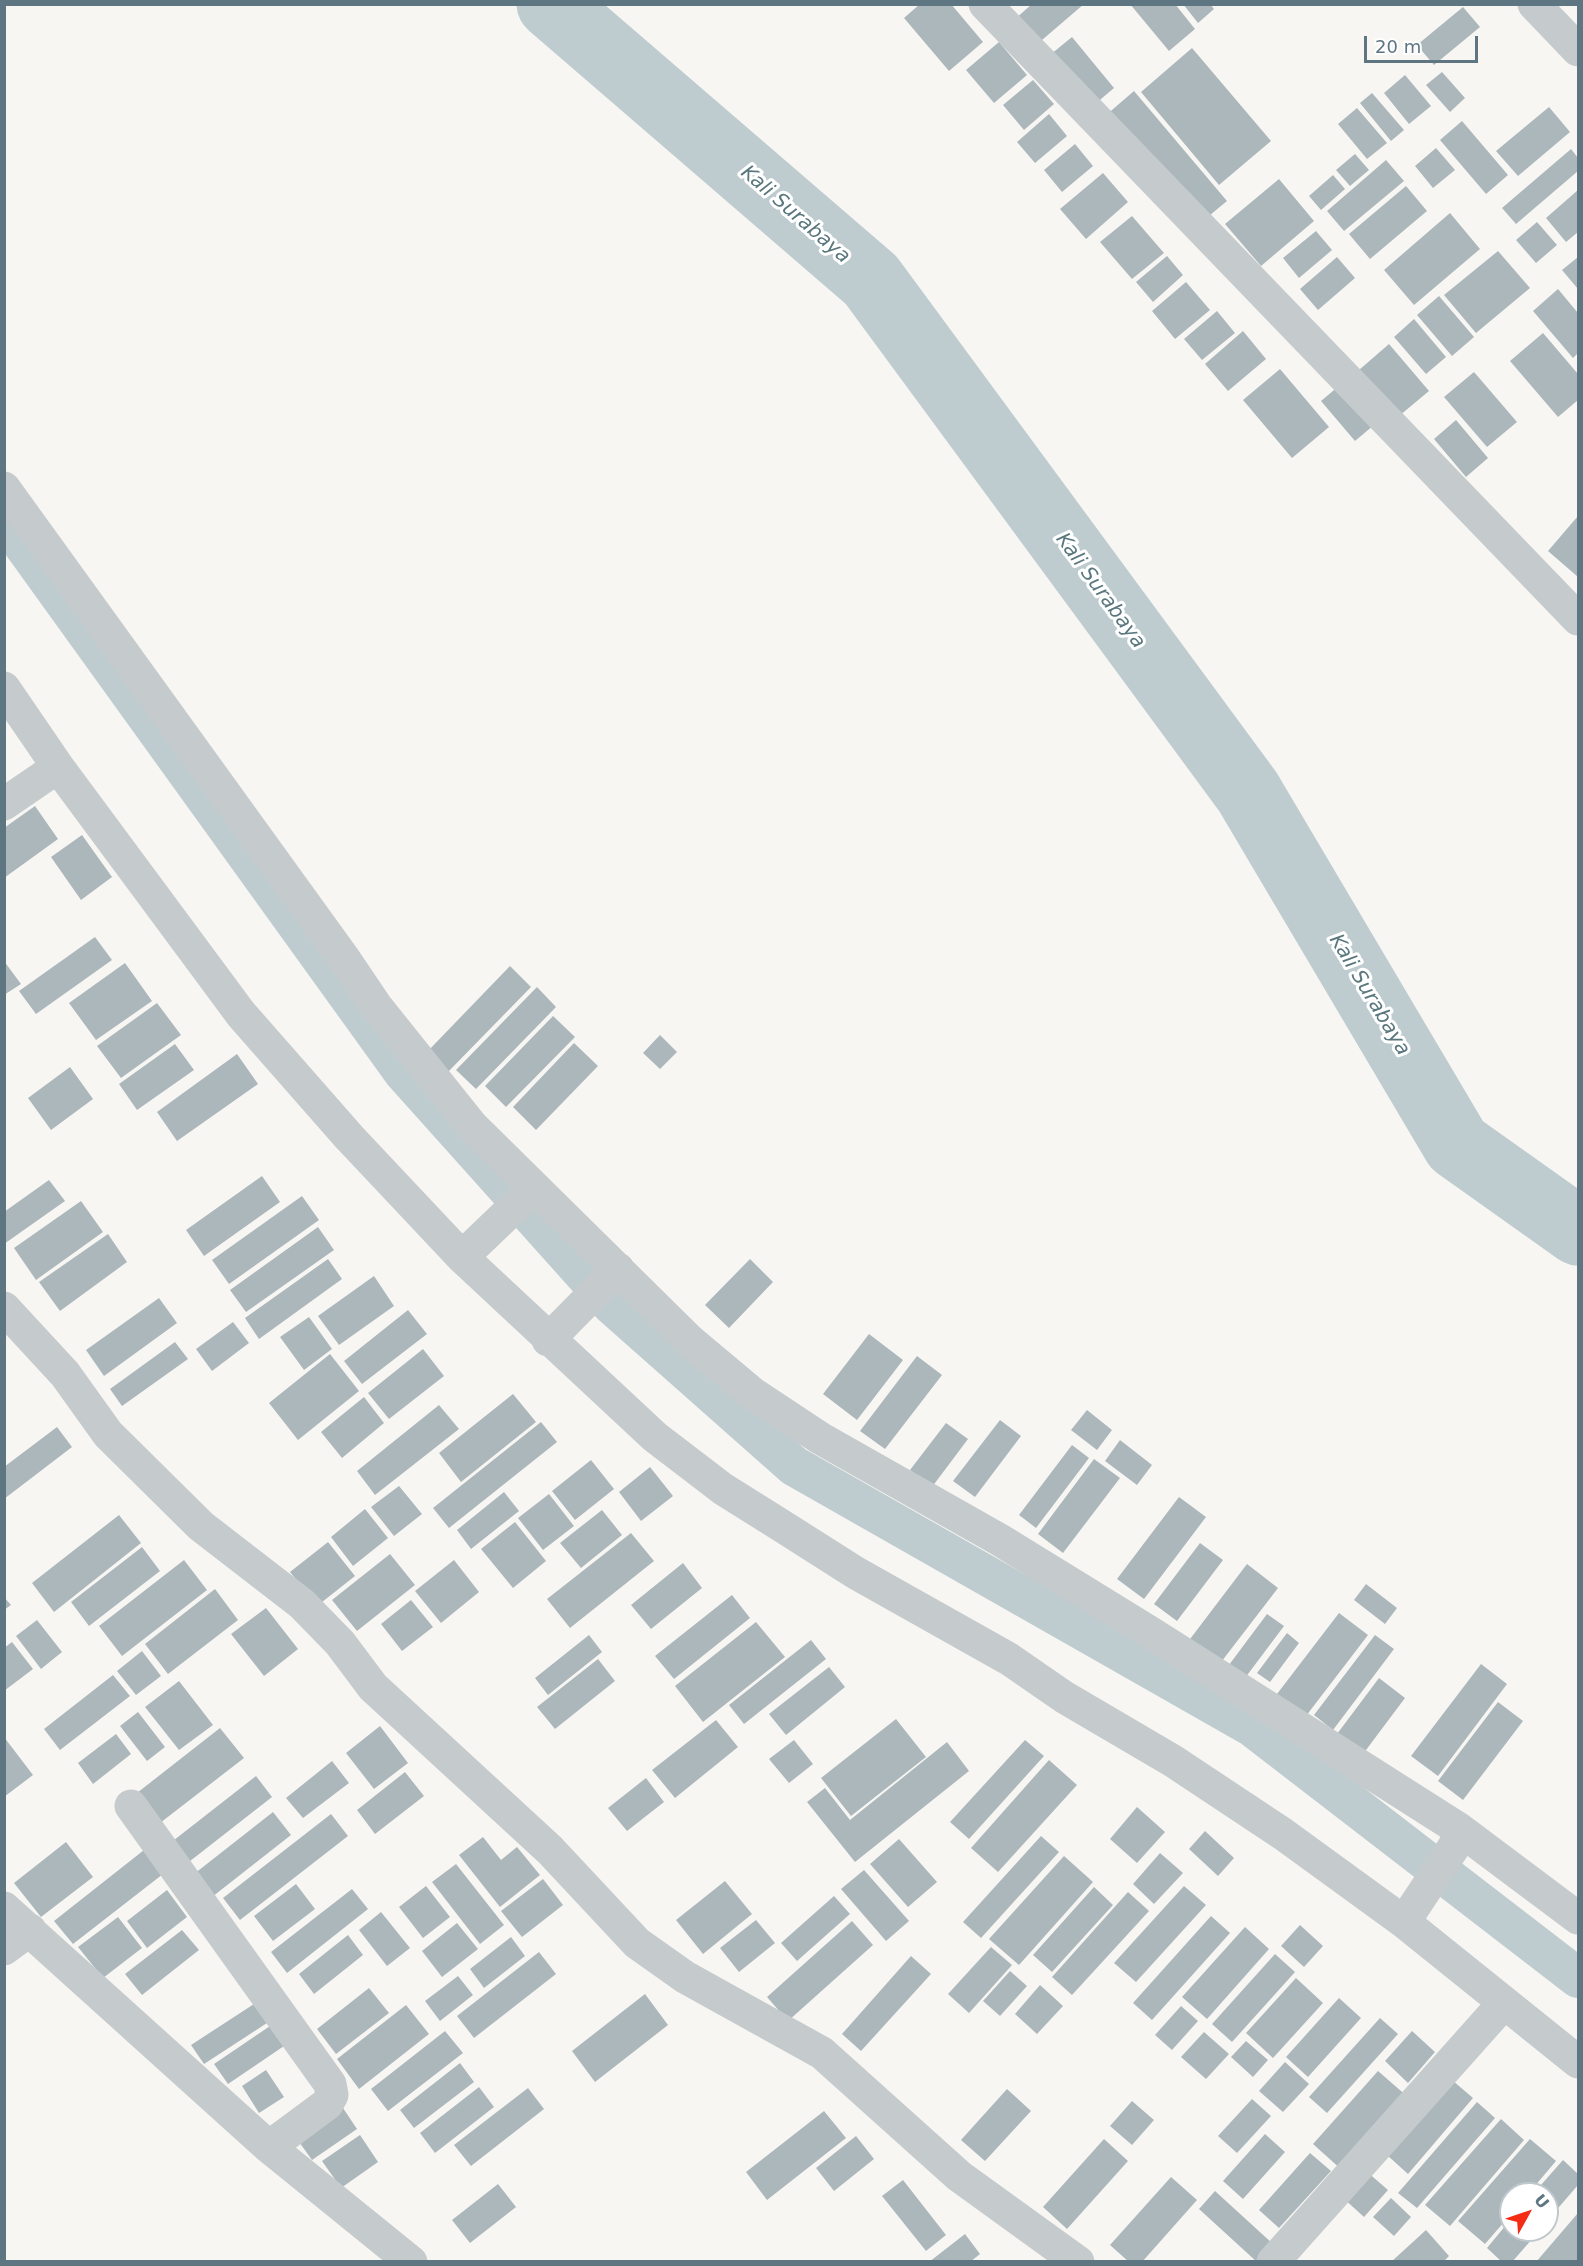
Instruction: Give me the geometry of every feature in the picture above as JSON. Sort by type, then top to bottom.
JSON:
[{"type":"street","points":[[985,4],[1578,619]]},
{"type":"street","points":[[1534,4],[1578,50]]},
{"type":"street","points":[[4,488],[376,1006],[529,1194],[614,1274],[752,1393],[820,1438],[1000,1540],[1578,1918]]},
{"type":"street","points":[[4,688],[58,767],[241,1014],[348,1137],[467,1252],[558,1329],[655,1437],[723,1489],[856,1572],[1009,1659],[1064,1696],[1173,1761],[1283,1834],[1413,1909],[1503,2004],[1578,2061]]},
{"type":"street","points":[[4,804],[58,767]]},
{"type":"street","points":[[467,1252],[529,1194]]},
{"type":"street","points":[[558,1329],[614,1274]]},
{"type":"street","points":[[4,1308],[65,1374],[108,1434],[201,1526],[302,1604],[340,1643],[373,1687],[550,1850],[637,1943],[685,1977],[822,2053],[959,2176],[1078,2262]]},
{"type":"street","points":[[131,1806],[330,2084],[332,2095],[327,2104],[269,2147]]},
{"type":"street","points":[[1413,1909],[1457,1837]]},
{"type":"street","points":[[4,1908],[16,1941],[411,2262]]},
{"type":"street","points":[[1273,2262],[1503,2004]]},
{"type":"building","points":[[920,4],[951,4],[983,42],[949,71],[904,18]]},
{"type":"building","points":[[1032,4],[1084,4],[1035,46],[1014,20]]},
{"type":"building","points":[[1130,4],[1175,4],[1195,29],[1169,51]]},
{"type":"building","points":[[1183,4],[1210,4],[1214,9],[1198,23]]},
{"type":"building","points":[[1463,7],[1480,27],[1434,65],[1417,45]]},
{"type":"building","points":[[1072,37],[1114,88],[1088,110],[1045,59]]},
{"type":"building","points":[[999,42],[1027,75],[994,103],[966,70]]},
{"type":"building","points":[[1192,48],[1271,141],[1219,185],[1141,92]]},
{"type":"building","points":[[1442,72],[1465,98],[1450,112],[1426,85]]},
{"type":"building","points":[[1405,75],[1431,106],[1409,124],[1384,93]]},
{"type":"building","points":[[1033,80],[1054,104],[1024,130],[1003,105]]},
{"type":"building","points":[[1134,91],[1227,201],[1198,225],[1105,116]]},
{"type":"building","points":[[1372,93],[1404,130],[1391,141],[1360,103]]},
{"type":"building","points":[[1549,107],[1570,132],[1518,176],[1496,151]]},
{"type":"building","points":[[1357,108],[1387,143],[1367,159],[1338,124]]},
{"type":"building","points":[[1049,114],[1067,136],[1035,163],[1017,142]]},
{"type":"building","points":[[1462,121],[1508,175],[1486,194],[1440,140]]},
{"type":"building","points":[[1075,144],[1093,166],[1062,192],[1044,170]]},
{"type":"building","points":[[1436,148],[1455,170],[1433,188],[1415,166]]},
{"type":"building","points":[[1571,149],[1578,158],[1578,171],[1516,224],[1502,208]]},
{"type":"building","points":[[1355,154],[1369,170],[1350,186],[1336,170]]},
{"type":"building","points":[[1386,160],[1404,181],[1344,231],[1327,211]]},
{"type":"building","points":[[1103,173],[1128,202],[1086,239],[1060,209]]},
{"type":"building","points":[[1333,175],[1345,189],[1321,210],[1309,196]]},
{"type":"building","points":[[1279,179],[1314,221],[1261,266],[1225,224]]},
{"type":"building","points":[[1406,186],[1427,211],[1370,259],[1349,234]]},
{"type":"building","points":[[1578,190],[1578,232],[1566,242],[1546,218]]},
{"type":"building","points":[[1450,213],[1480,249],[1414,305],[1384,270]]},
{"type":"building","points":[[1132,216],[1164,253],[1132,279],[1100,242]]},
{"type":"building","points":[[1537,222],[1557,245],[1536,263],[1516,240]]},
{"type":"building","points":[[1316,231],[1332,250],[1299,278],[1283,258]]},
{"type":"building","points":[[1498,251],[1530,288],[1476,333],[1444,295]]},
{"type":"building","points":[[1167,256],[1183,275],[1153,302],[1136,282]]},
{"type":"building","points":[[1337,257],[1355,278],[1318,310],[1300,289]]},
{"type":"building","points":[[1578,257],[1578,289],[1562,270]]},
{"type":"building","points":[[1186,282],[1210,310],[1175,339],[1152,311]]},
{"type":"building","points":[[1558,289],[1578,313],[1578,353],[1573,358],[1533,311]]},
{"type":"building","points":[[1439,296],[1474,337],[1452,356],[1417,315]]},
{"type":"building","points":[[1217,311],[1235,333],[1202,360],[1184,339]]},
{"type":"building","points":[[1414,319],[1446,357],[1426,374],[1394,337]]},
{"type":"building","points":[[1243,331],[1266,359],[1228,391],[1205,364]]},
{"type":"building","points":[[1543,333],[1578,374],[1578,400],[1558,417],[1510,361]]},
{"type":"building","points":[[1389,344],[1429,391],[1399,416],[1359,370]]},
{"type":"building","points":[[1280,369],[1329,427],[1292,458],[1243,400]]},
{"type":"building","points":[[1474,372],[1517,422],[1487,447],[1444,397]]},
{"type":"building","points":[[1340,385],[1374,425],[1355,441],[1321,401]]},
{"type":"building","points":[[1456,420],[1488,458],[1466,477],[1434,439]]},
{"type":"building","points":[[1578,516],[1578,577],[1548,551]]},
{"type":"building","points":[[35,806],[58,839],[4,878],[4,828]]},
{"type":"building","points":[[82,835],[112,877],[81,900],[51,857]]},
{"type":"building","points":[[95,937],[112,960],[36,1014],[19,991]]},
{"type":"building","points":[[4,961],[21,984],[4,995]]},
{"type":"building","points":[[125,963],[152,1001],[96,1040],[69,1003]]},
{"type":"building","points":[[510,966],[531,987],[446,1074],[426,1053]]},
{"type":"building","points":[[537,987],[556,1007],[476,1089],[456,1070]]},
{"type":"building","points":[[157,1003],[181,1035],[121,1078],[97,1046]]},
{"type":"building","points":[[553,1016],[575,1037],[506,1107],[485,1086]]},
{"type":"building","points":[[660,1035],[677,1052],[660,1069],[643,1053]]},
{"type":"building","points":[[574,1043],[598,1066],[536,1130],[513,1107]]},
{"type":"building","points":[[175,1044],[194,1070],[137,1110],[119,1084]]},
{"type":"building","points":[[237,1054],[258,1084],[177,1141],[157,1112]]},
{"type":"building","points":[[70,1067],[93,1099],[51,1130],[28,1098]]},
{"type":"building","points":[[262,1176],[280,1202],[204,1256],[186,1230]]},
{"type":"building","points":[[49,1180],[65,1201],[4,1244],[4,1212]]},
{"type":"building","points":[[302,1196],[319,1220],[229,1284],[212,1260]]},
{"type":"building","points":[[81,1201],[103,1232],[36,1280],[14,1248]]},
{"type":"building","points":[[318,1227],[334,1250],[246,1312],[230,1290]]},
{"type":"building","points":[[108,1234],[127,1262],[60,1311],[39,1282]]},
{"type":"building","points":[[328,1259],[342,1279],[259,1339],[245,1318]]},
{"type":"building","points":[[750,1259],[773,1282],[729,1328],[705,1305]]},
{"type":"building","points":[[374,1276],[394,1306],[339,1345],[318,1316]]},
{"type":"building","points":[[159,1298],[177,1323],[104,1376],[86,1350]]},
{"type":"building","points":[[408,1310],[427,1334],[362,1384],[344,1361]]},
{"type":"building","points":[[309,1317],[332,1349],[304,1370],[280,1337]]},
{"type":"building","points":[[233,1322],[249,1343],[212,1371],[196,1349]]},
{"type":"building","points":[[869,1334],[903,1360],[857,1420],[823,1394]]},
{"type":"building","points":[[175,1342],[188,1359],[122,1406],[110,1389]]},
{"type":"building","points":[[423,1349],[444,1376],[389,1419],[368,1393]]},
{"type":"building","points":[[330,1354],[359,1391],[298,1440],[269,1403]]},
{"type":"building","points":[[917,1356],[942,1375],[885,1449],[860,1431]]},
{"type":"building","points":[[513,1394],[536,1422],[461,1482],[439,1453]]},
{"type":"building","points":[[364,1397],[384,1423],[342,1458],[321,1432]]},
{"type":"building","points":[[439,1405],[459,1429],[375,1495],[357,1471]]},
{"type":"building","points":[[1087,1410],[1112,1430],[1097,1450],[1071,1430]]},
{"type":"building","points":[[1000,1420],[1021,1436],[975,1497],[953,1481]]},
{"type":"building","points":[[541,1422],[557,1442],[449,1528],[433,1508]]},
{"type":"building","points":[[946,1423],[968,1439],[932,1487],[910,1470]]},
{"type":"building","points":[[57,1427],[72,1447],[4,1499],[4,1467]]},
{"type":"building","points":[[1120,1440],[1152,1465],[1137,1485],[1105,1461]]},
{"type":"building","points":[[1072,1445],[1089,1458],[1036,1528],[1019,1515]]},
{"type":"building","points":[[1094,1459],[1120,1478],[1063,1553],[1038,1534]]},
{"type":"building","points":[[591,1460],[614,1489],[575,1520],[552,1491]]},
{"type":"building","points":[[650,1467],[673,1496],[641,1521],[619,1492]]},
{"type":"building","points":[[399,1486],[422,1514],[394,1536],[371,1507]]},
{"type":"building","points":[[504,1492],[519,1511],[471,1549],[457,1530]]},
{"type":"building","points":[[549,1494],[574,1526],[543,1550],[518,1518]]},
{"type":"building","points":[[1179,1497],[1206,1517],[1144,1599],[1117,1579]]},
{"type":"building","points":[[365,1509],[388,1538],[353,1566],[331,1537]]},
{"type":"building","points":[[602,1510],[622,1535],[581,1568],[560,1543]]},
{"type":"building","points":[[119,1515],[141,1543],[54,1612],[32,1583]]},
{"type":"building","points":[[515,1522],[546,1561],[513,1588],[481,1549]]},
{"type":"building","points":[[631,1533],[654,1561],[570,1628],[547,1599]]},
{"type":"building","points":[[328,1542],[355,1576],[317,1606],[290,1572]]},
{"type":"building","points":[[1200,1543],[1223,1560],[1177,1621],[1154,1604]]},
{"type":"building","points":[[142,1547],[160,1571],[89,1626],[71,1602]]},
{"type":"building","points":[[390,1554],[415,1585],[357,1631],[332,1600]]},
{"type":"building","points":[[184,1560],[207,1590],[122,1656],[99,1626]]},
{"type":"building","points":[[454,1560],[479,1592],[441,1623],[415,1591]]},
{"type":"building","points":[[683,1563],[702,1588],[651,1629],[631,1605]]},
{"type":"building","points":[[1247,1564],[1278,1588],[1215,1670],[1184,1647]]},
{"type":"building","points":[[1366,1584],[1397,1608],[1385,1624],[1354,1600]]},
{"type":"building","points":[[215,1589],[238,1620],[168,1674],[145,1644]]},
{"type":"building","points":[[732,1595],[750,1618],[674,1679],[655,1656]]},
{"type":"building","points":[[4,1597],[11,1605],[4,1610]]},
{"type":"building","points":[[411,1600],[433,1627],[402,1651],[381,1624]]},
{"type":"building","points":[[266,1608],[298,1649],[264,1676],[231,1634]]},
{"type":"building","points":[[1339,1613],[1368,1635],[1306,1716],[1277,1694]]},
{"type":"building","points":[[1267,1614],[1284,1626],[1242,1682],[1226,1669]]},
{"type":"building","points":[[37,1620],[62,1652],[41,1669],[16,1636]]},
{"type":"building","points":[[756,1622],[785,1657],[703,1722],[675,1686]]},
{"type":"building","points":[[1287,1633],[1299,1643],[1270,1682],[1257,1673]]},
{"type":"building","points":[[589,1635],[602,1652],[548,1695],[535,1678]]},
{"type":"building","points":[[1375,1635],[1394,1649],[1333,1730],[1314,1715]]},
{"type":"building","points":[[811,1640],[826,1659],[744,1724],[729,1705]]},
{"type":"building","points":[[12,1642],[33,1669],[4,1691],[4,1648]]},
{"type":"building","points":[[142,1651],[161,1676],[136,1695],[117,1671]]},
{"type":"building","points":[[598,1659],[615,1681],[555,1729],[537,1707]]},
{"type":"building","points":[[1481,1664],[1507,1684],[1438,1776],[1411,1756]]},
{"type":"building","points":[[829,1667],[845,1687],[786,1735],[769,1714]]},
{"type":"building","points":[[113,1675],[130,1696],[60,1750],[44,1729]]},
{"type":"building","points":[[1379,1678],[1405,1698],[1360,1758],[1334,1738]]},
{"type":"building","points":[[179,1681],[213,1725],[179,1750],[145,1707]]},
{"type":"building","points":[[1498,1702],[1523,1721],[1463,1800],[1438,1781]]},
{"type":"building","points":[[138,1712],[165,1747],[147,1761],[120,1726]]},
{"type":"building","points":[[896,1719],[926,1757],[851,1816],[821,1778]]},
{"type":"building","points":[[716,1720],[738,1747],[675,1798],[652,1770]]},
{"type":"building","points":[[380,1726],[408,1763],[374,1789],[346,1753]]},
{"type":"building","points":[[220,1728],[244,1758],[151,1830],[128,1800]]},
{"type":"building","points":[[116,1734],[131,1754],[93,1784],[78,1763]]},
{"type":"building","points":[[4,1737],[33,1775],[4,1797]]},
{"type":"building","points":[[794,1740],[813,1764],[789,1783],[769,1759]]},
{"type":"building","points":[[1025,1740],[1044,1756],[969,1839],[950,1822]]},
{"type":"building","points":[[947,1742],[969,1771],[855,1862],[807,1802],[825,1788],[850,1820]]},
{"type":"building","points":[[1049,1760],[1077,1785],[998,1872],[971,1848]]},
{"type":"building","points":[[332,1761],[349,1783],[303,1818],[286,1798]]},
{"type":"building","points":[[405,1772],[424,1796],[375,1834],[357,1810]]},
{"type":"building","points":[[256,1776],[272,1797],[185,1865],[169,1844]]},
{"type":"building","points":[[646,1778],[664,1802],[627,1831],[608,1808]]},
{"type":"building","points":[[1137,1807],[1165,1832],[1137,1863],[1110,1839]]},
{"type":"building","points":[[273,1812],[291,1835],[212,1897],[194,1874]]},
{"type":"building","points":[[331,1814],[348,1836],[240,1920],[223,1898]]},
{"type":"building","points":[[1205,1831],[1234,1858],[1218,1876],[1189,1849]]},
{"type":"building","points":[[1041,1836],[1059,1852],[981,1938],[963,1922]]},
{"type":"building","points":[[483,1837],[501,1860],[517,1847],[540,1875],[500,1907],[459,1855]]},
{"type":"building","points":[[899,1839],[937,1882],[908,1907],[870,1864]]},
{"type":"building","points":[[66,1842],[93,1877],[41,1917],[14,1883]]},
{"type":"building","points":[[144,1850],[163,1874],[73,1944],[54,1921]]},
{"type":"building","points":[[1160,1853],[1183,1873],[1154,1904],[1133,1884]]},
{"type":"building","points":[[1064,1856],[1093,1882],[1019,1965],[989,1939]]},
{"type":"building","points":[[456,1864],[504,1925],[480,1944],[432,1882]]},
{"type":"building","points":[[864,1870],[909,1921],[886,1941],[841,1889]]},
{"type":"building","points":[[543,1879],[563,1905],[522,1937],[501,1911]]},
{"type":"building","points":[[725,1881],[752,1914],[703,1954],[676,1920]]},
{"type":"building","points":[[296,1884],[315,1909],[273,1941],[254,1916]]},
{"type":"building","points":[[426,1886],[450,1917],[423,1938],[399,1907]]},
{"type":"building","points":[[1184,1886],[1206,1905],[1136,1982],[1114,1963]]},
{"type":"building","points":[[1094,1887],[1113,1905],[1052,1972],[1033,1955]]},
{"type":"building","points":[[352,1889],[368,1909],[287,1973],[271,1952]]},
{"type":"building","points":[[167,1890],[187,1917],[147,1948],[127,1921]]},
{"type":"building","points":[[1128,1892],[1149,1911],[1072,1995],[1052,1977]]},
{"type":"building","points":[[834,1896],[850,1914],[797,1961],[781,1943]]},
{"type":"building","points":[[381,1912],[410,1948],[387,1966],[359,1930]]},
{"type":"building","points":[[1211,1916],[1230,1933],[1152,2020],[1133,2003]]},
{"type":"building","points":[[118,1917],[142,1948],[103,1978],[78,1947]]},
{"type":"building","points":[[756,1920],[775,1943],[739,1972],[720,1948]]},
{"type":"building","points":[[852,1921],[873,1945],[788,2021],[767,1997]]},
{"type":"building","points":[[457,1923],[478,1949],[442,1977],[422,1951]]},
{"type":"building","points":[[1300,1925],[1323,1946],[1304,1967],[1281,1946]]},
{"type":"building","points":[[1245,1927],[1269,1949],[1207,2019],[1182,1997]]},
{"type":"building","points":[[182,1930],[199,1950],[142,1995],[125,1974]]},
{"type":"building","points":[[348,1935],[363,1955],[314,1994],[299,1974]]},
{"type":"building","points":[[511,1937],[525,1956],[484,1988],[470,1969]]},
{"type":"building","points":[[991,1947],[1012,1965],[969,2013],[948,1994]]},
{"type":"building","points":[[539,1952],[556,1974],[474,2038],[457,2016]]},
{"type":"building","points":[[1275,1954],[1295,1972],[1232,2042],[1212,2024]]},
{"type":"building","points":[[911,1956],[931,1974],[861,2051],[842,2034]]},
{"type":"building","points":[[1010,1971],[1027,1986],[1000,2016],[983,2001]]},
{"type":"building","points":[[458,1976],[473,1995],[440,2021],[425,2001]]},
{"type":"building","points":[[1296,1978],[1323,2003],[1273,2058],[1246,2033]]},
{"type":"building","points":[[1040,1985],[1063,2006],[1037,2034],[1015,2014]]},
{"type":"building","points":[[369,1988],[389,2013],[336,2054],[317,2029]]},
{"type":"building","points":[[645,1994],[668,2025],[595,2082],[572,2051]]},
{"type":"building","points":[[1339,1998],[1361,2018],[1308,2077],[1286,2057]]},
{"type":"building","points":[[254,2004],[267,2023],[204,2064],[191,2045]]},
{"type":"building","points":[[406,2005],[429,2034],[359,2089],[337,2059]]},
{"type":"building","points":[[1181,2006],[1198,2021],[1172,2050],[1155,2035]]},
{"type":"building","points":[[1380,2018],[1398,2034],[1327,2113],[1309,2097]]},
{"type":"building","points":[[273,2024],[287,2044],[228,2084],[214,2064]]},
{"type":"building","points":[[445,2031],[463,2053],[388,2111],[371,2089]]},
{"type":"building","points":[[1412,2031],[1435,2052],[1408,2083],[1385,2061]]},
{"type":"building","points":[[1204,2032],[1229,2054],[1206,2079],[1181,2057]]},
{"type":"building","points":[[1246,2041],[1268,2060],[1253,2077],[1231,2057]]},
{"type":"building","points":[[1285,2062],[1309,2084],[1283,2112],[1259,2091]]},
{"type":"building","points":[[460,2063],[474,2082],[414,2128],[400,2110]]},
{"type":"building","points":[[266,2070],[284,2097],[259,2113],[242,2086]]},
{"type":"building","points":[[1378,2071],[1409,2098],[1343,2171],[1313,2144]]},
{"type":"building","points":[[1452,2080],[1473,2098],[1408,2174],[1387,2155]]},
{"type":"building","points":[[479,2087],[494,2107],[435,2153],[420,2133]]},
{"type":"building","points":[[528,2088],[544,2109],[471,2166],[454,2145]]},
{"type":"building","points":[[1007,2089],[1031,2111],[985,2161],[961,2140]]},
{"type":"building","points":[[1252,2099],[1271,2116],[1237,2153],[1218,2136]]},
{"type":"building","points":[[1132,2101],[1154,2120],[1132,2145],[1110,2126]]},
{"type":"building","points":[[1477,2102],[1495,2118],[1417,2208],[1398,2193]]},
{"type":"building","points":[[343,2108],[357,2129],[312,2160],[297,2139]]},
{"type":"building","points":[[824,2111],[846,2138],[767,2200],[746,2172]]},
{"type":"building","points":[[1501,2119],[1524,2140],[1450,2226],[1425,2205]]},
{"type":"building","points":[[1265,2134],[1285,2152],[1243,2199],[1223,2181]]},
{"type":"building","points":[[360,2135],[378,2162],[341,2188],[322,2161]]},
{"type":"building","points":[[856,2136],[874,2159],[834,2191],[816,2168]]},
{"type":"building","points":[[1104,2139],[1128,2161],[1067,2229],[1043,2207]]},
{"type":"building","points":[[1530,2139],[1556,2161],[1538,2182],[1499,2182],[1499,2228],[1485,2244],[1458,2221]]},
{"type":"building","points":[[1310,2153],[1331,2171],[1279,2228],[1259,2210]]},
{"type":"building","points":[[1563,2160],[1578,2174],[1578,2185],[1559,2207],[1559,2182],[1544,2182]]},
{"type":"building","points":[[1366,2171],[1388,2190],[1364,2217],[1342,2197]]},
{"type":"building","points":[[1171,2177],[1197,2200],[1142,2262],[1129,2262],[1110,2245]]},
{"type":"building","points":[[903,2180],[946,2235],[926,2251],[882,2196]]},
{"type":"building","points":[[498,2184],[516,2207],[470,2243],[452,2220]]},
{"type":"building","points":[[1215,2191],[1273,2244],[1257,2262],[1199,2209]]},
{"type":"building","points":[[1391,2198],[1411,2217],[1394,2236],[1373,2217]]},
{"type":"building","points":[[1578,2213],[1577,2262],[1536,2262],[1553,2242],[1559,2242],[1559,2235]]},
{"type":"building","points":[[1426,2230],[1449,2256],[1443,2262],[1391,2262]]},
{"type":"building","points":[[965,2234],[980,2254],[970,2262],[929,2262]]},
{"type":"building","points":[[1499,2234],[1499,2242],[1530,2242],[1512,2262],[1502,2262],[1487,2248]]},
{"type":"waterway","name":"Kali Surabaya","points":[[551,4],[871,280],[1248,792],[1457,1145],[1578,1231]]},
{"type":"waterway","points":[[4,518],[404,1073],[611,1304],[794,1466],[1251,1726],[1578,1978]]}]
